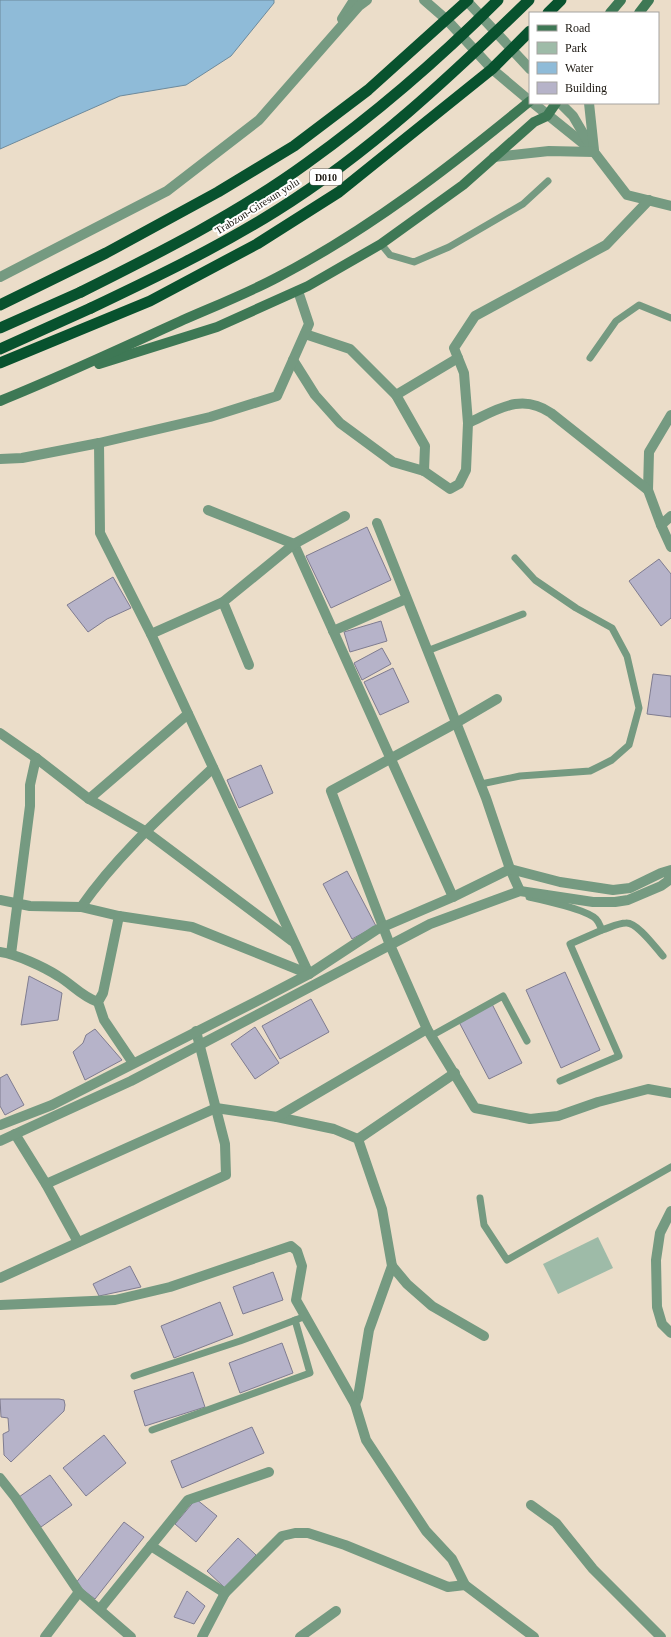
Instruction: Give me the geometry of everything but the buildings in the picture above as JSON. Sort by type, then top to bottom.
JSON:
[{"type":"highway","points":[[0,305],[106,253],[218,192],[294,146],[368,90],[447,20],[467,0]]},
{"type":"highway","name":"Trabzon-Giresun yolu","points":[[0,328],[81,292],[182,241],[244,205],[307,164],[370,116],[457,41],[498,0]]},
{"type":"highway","name":"Trabzon-Giresun yolu","points":[[0,349],[196,258],[276,211],[321,181],[379,136],[467,61],[529,0]]},
{"type":"highway","points":[[549,12],[561,0]]},
{"type":"highway","points":[[0,363],[150,301],[258,244],[339,192],[492,69],[529,32]]},
{"type":"main road","points":[[611,12],[621,0]]},
{"type":"main road","points":[[640,12],[649,0]]},
{"type":"main road","points":[[0,401],[57,377],[291,270],[403,200],[442,172],[529,102]]},
{"type":"main road","points":[[57,377],[217,327],[298,291],[381,244],[463,185],[534,122],[547,116],[555,104]]},
{"type":"street","points":[[325,44],[354,0]]},
{"type":"street","points":[[0,277],[167,191],[259,120],[325,44],[367,0]]},
{"type":"street","points":[[424,0],[447,20],[492,69],[529,100]]},
{"type":"street","points":[[467,0],[529,68]]},
{"type":"street","points":[[534,104],[547,116],[594,152]]},
{"type":"street","points":[[561,104],[573,116],[594,152],[627,195],[671,206]]},
{"type":"street","points":[[589,104],[594,152]]},
{"type":"street","points":[[494,157],[549,151],[594,152]]},
{"type":"street","points":[[293,360],[314,395],[340,423],[393,462],[424,471],[450,489],[459,484],[466,470],[468,423],[464,373],[454,348],[475,316],[606,245],[649,200]]},
{"type":"street","points":[[0,459],[22,458],[99,443],[210,417],[277,396],[309,324],[298,291]]},
{"type":"street","points":[[304,334],[350,349],[396,395],[426,446],[424,471]]},
{"type":"street","points":[[396,395],[458,358]]},
{"type":"street","points":[[468,423],[512,404],[529,403],[536,405],[551,413],[648,490]]},
{"type":"street","points":[[671,415],[649,452],[648,490],[671,547]]},
{"type":"street","points":[[99,443],[100,533],[151,634],[308,974]]},
{"type":"street","points":[[208,510],[294,544],[453,897]]},
{"type":"street","points":[[151,634],[223,602],[294,544],[345,516]]},
{"type":"street","points":[[661,525],[671,516]]},
{"type":"street","points":[[377,522],[406,599],[481,784],[510,869],[520,892]]},
{"type":"street","points":[[333,631],[406,599]]},
{"type":"street","points":[[223,602],[249,666]]},
{"type":"street","points":[[497,699],[331,791],[390,945],[429,1033],[455,1073],[475,1108],[530,1119],[558,1116],[598,1102],[648,1089],[671,1093]]},
{"type":"street","points":[[89,799],[188,714]]},
{"type":"street","points":[[0,734],[36,758],[89,799],[145,831],[294,942]]},
{"type":"street","points":[[11,954],[30,806],[30,785],[36,758]]},
{"type":"street","points":[[81,907],[100,880],[145,831],[213,768]]},
{"type":"street","points":[[0,1125],[52,1105],[308,974],[376,930],[453,897],[510,869],[560,882],[613,890],[630,888],[661,873],[671,872],[668,881],[661,886],[628,900],[615,902],[593,902],[520,892],[430,924],[131,1081],[0,1141]]},
{"type":"street","points":[[0,900],[30,906],[81,907],[119,916],[192,927],[308,974]]},
{"type":"street","points":[[119,916],[103,993],[98,1002],[104,1020],[133,1063]]},
{"type":"street","points":[[0,952],[11,954],[58,976],[89,999],[98,1002]]},
{"type":"street","points":[[0,1278],[226,1175],[225,1144],[201,1044],[196,1031]]},
{"type":"street","points":[[277,1117],[429,1033]]},
{"type":"street","points":[[358,1139],[455,1073]]},
{"type":"street","points":[[46,1184],[216,1108],[277,1117],[334,1129],[358,1139],[382,1209],[392,1266],[369,1330],[358,1397],[355,1404]]},
{"type":"street","points":[[15,1134],[46,1184],[78,1242]]},
{"type":"street","points":[[671,1212],[660,1233],[656,1260],[657,1307],[662,1324],[671,1333]]},
{"type":"street","points":[[0,1305],[114,1300],[170,1286],[290,1246],[297,1251],[302,1266],[296,1300],[355,1404],[366,1440],[426,1531],[452,1559],[465,1585],[534,1637]]},
{"type":"street","points":[[392,1266],[407,1284],[432,1306],[484,1336]]},
{"type":"street","points":[[100,1609],[188,1500],[269,1472]]},
{"type":"street","points":[[0,1478],[15,1497],[79,1592],[131,1637]]},
{"type":"street","points":[[532,1505],[556,1523],[593,1569],[661,1637]]},
{"type":"street","points":[[202,1637],[224,1593],[282,1536],[295,1532],[308,1533],[345,1545],[448,1587],[465,1585]]},
{"type":"street","points":[[151,1546],[224,1593]]},
{"type":"street","points":[[45,1637],[79,1592]]},
{"type":"street","points":[[300,1637],[336,1611]]},
{"type":"lane","points":[[381,244],[390,255],[414,262],[449,247],[523,204],[548,181]]},
{"type":"lane","points":[[590,358],[616,321],[639,305],[671,318]]},
{"type":"lane","points":[[481,784],[520,776],[590,771],[612,760],[630,745],[638,708],[627,656],[612,628],[576,608],[535,580],[515,558]]},
{"type":"lane","points":[[427,651],[523,614]]},
{"type":"lane","points":[[520,892],[525,896],[551,902],[592,915],[597,920],[602,930]]},
{"type":"lane","points":[[560,1082],[619,1056],[570,944],[625,922],[632,924],[641,931],[663,956]]},
{"type":"lane","points":[[429,1033],[503,996],[527,1041]]},
{"type":"lane","points":[[480,1198],[484,1225],[507,1260],[671,1167]]},
{"type":"lane","points":[[134,1376],[240,1341],[306,1316]]},
{"type":"lane","points":[[152,1430],[310,1373],[294,1320]]},
{"type":"green space","points":[[598,1237],[613,1268],[558,1294],[543,1264]]},
{"type":"water","points":[[0,0],[274,0],[274,3],[231,56],[186,85],[120,96],[0,149]]}]
